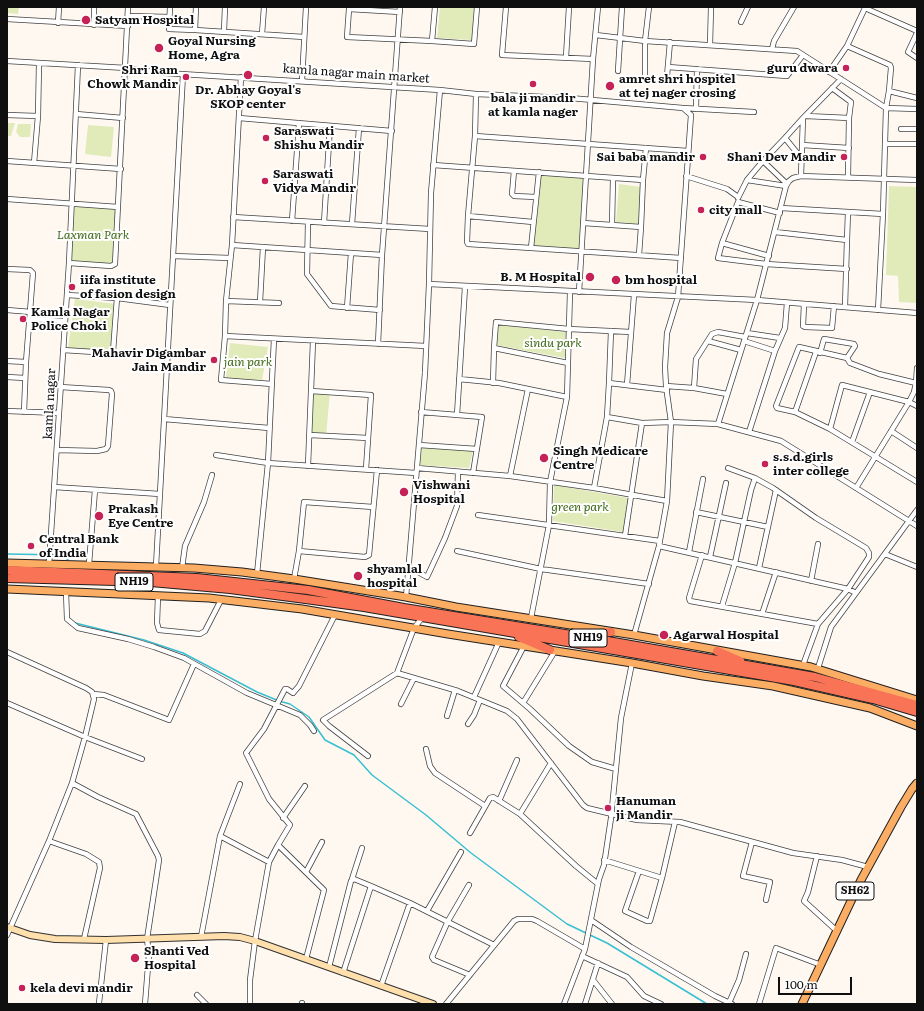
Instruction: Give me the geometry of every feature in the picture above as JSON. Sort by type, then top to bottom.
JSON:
[{"type":"highway","name":"NH19","points":[[7,570],[156,575],[256,583],[308,590],[404,608],[815,677],[917,705]]},
{"type":"highway","name":"NH19","points":[[7,578],[151,582],[230,589],[364,607],[794,681],[873,698],[917,712]]},
{"type":"highway","points":[[508,632],[552,651]]},
{"type":"highway","points":[[562,634],[612,632]]},
{"type":"highway","points":[[717,651],[749,666]]},
{"type":"main road","points":[[7,563],[49,558],[89,564],[156,566],[257,574],[406,597],[818,668],[917,700]]},
{"type":"main road","points":[[7,589],[222,600],[302,609],[632,663],[702,676],[773,686],[870,708],[917,726]]},
{"type":"main road","name":"SH62","points":[[802,1004],[868,867],[901,806],[917,784]]},
{"type":"street","points":[[58,23],[59,7]]},
{"type":"street","points":[[94,7],[94,25]]},
{"type":"street","points":[[69,263],[114,265],[126,68],[128,7]]},
{"type":"street","points":[[170,7],[169,29],[224,31],[304,37]]},
{"type":"street","points":[[195,30],[196,7]]},
{"type":"street","points":[[224,31],[225,7]]},
{"type":"street","points":[[262,34],[264,7]]},
{"type":"street","points":[[302,81],[306,7]]},
{"type":"street","points":[[432,41],[435,7]]},
{"type":"street","points":[[378,344],[382,255],[392,131],[394,87],[398,39],[400,9],[350,8],[347,37],[398,39],[474,44],[477,7]]},
{"type":"street","points":[[506,7],[502,55],[593,59]]},
{"type":"street","points":[[566,57],[569,7]]},
{"type":"street","points":[[579,292],[593,59],[598,7]]},
{"type":"street","points":[[618,71],[622,7]]},
{"type":"street","points":[[645,75],[645,41],[649,7]]},
{"type":"street","points":[[710,45],[711,7]]},
{"type":"street","points":[[741,22],[748,7]]},
{"type":"street","points":[[772,49],[774,41],[794,7]]},
{"type":"street","points":[[830,72],[847,46],[866,7],[917,32],[908,52],[917,58]]},
{"type":"street","points":[[128,16],[170,17]]},
{"type":"street","points":[[7,19],[128,26]]},
{"type":"street","points":[[596,35],[645,41],[795,51],[886,108],[917,109]]},
{"type":"street","points":[[667,76],[670,42]]},
{"type":"street","points":[[847,46],[890,66],[891,68],[886,108],[885,179],[878,310]]},
{"type":"street","points":[[668,67],[787,76],[803,55]]},
{"type":"street","name":"kamla nagar main market","points":[[7,61],[126,68],[183,74],[440,90],[476,94],[570,98],[696,109],[754,112]]},
{"type":"street","points":[[34,163],[38,116],[39,64]]},
{"type":"street","name":"kamla nagar","points":[[49,558],[69,263],[78,66]]},
{"type":"street","points":[[696,109],[697,69]]},
{"type":"street","points":[[156,566],[183,74]]},
{"type":"street","points":[[241,77],[232,245],[226,301],[225,336],[221,380],[272,384]]},
{"type":"street","points":[[841,79],[747,180],[738,199],[718,258],[766,264],[847,269]]},
{"type":"street","points":[[832,88],[851,102],[849,118],[848,178]]},
{"type":"street","points":[[406,597],[422,412],[429,284],[433,165],[440,90]]},
{"type":"street","points":[[889,90],[917,98]]},
{"type":"street","points":[[476,94],[475,136],[468,216],[468,244],[681,258]]},
{"type":"street","points":[[634,636],[660,543],[667,501],[671,422],[666,388],[667,333],[678,297],[691,115],[683,108]]},
{"type":"street","points":[[76,114],[123,118]]},
{"type":"street","points":[[7,115],[38,116]]},
{"type":"street","points":[[805,117],[849,118]]},
{"type":"street","points":[[801,176],[805,117]]},
{"type":"street","points":[[239,118],[392,131]]},
{"type":"street","points":[[292,221],[300,123]]},
{"type":"street","points":[[324,223],[330,126]]},
{"type":"street","points":[[352,224],[359,128]]},
{"type":"street","points":[[901,129],[917,129]]},
{"type":"street","points":[[475,136],[688,151]]},
{"type":"street","points":[[785,138],[802,159]]},
{"type":"street","points":[[885,144],[917,144]]},
{"type":"street","points":[[802,145],[849,148]]},
{"type":"street","points":[[640,255],[643,180],[646,148]]},
{"type":"street","points":[[7,161],[120,170]]},
{"type":"street","points":[[763,162],[786,185]]},
{"type":"street","points":[[433,165],[643,180]]},
{"type":"street","points":[[514,171],[512,194],[514,196],[536,197]]},
{"type":"street","points":[[531,248],[539,172]]},
{"type":"street","points":[[686,176],[727,189],[738,199],[780,210],[883,214]]},
{"type":"street","points":[[718,424],[757,300],[786,185],[793,178],[801,176],[917,180]]},
{"type":"street","points":[[612,225],[613,178]]},
{"type":"street","points":[[747,180],[786,185]]},
{"type":"street","points":[[7,199],[118,207]]},
{"type":"street","points":[[845,307],[848,212]]},
{"type":"street","points":[[468,216],[533,222]]},
{"type":"street","points":[[233,217],[430,229]]},
{"type":"street","points":[[308,222],[308,275],[331,306],[380,310]]},
{"type":"street","points":[[583,224],[641,226]]},
{"type":"street","points":[[775,232],[847,240]]},
{"type":"street","points":[[722,243],[768,256]]},
{"type":"street","points":[[232,245],[382,255]]},
{"type":"street","points":[[260,302],[263,247]]},
{"type":"street","points":[[346,308],[352,253]]},
{"type":"street","points":[[173,256],[230,258]]},
{"type":"street","points":[[7,269],[32,271],[24,412]]},
{"type":"street","points":[[429,284],[465,287],[757,300],[917,313]]},
{"type":"street","points":[[457,415],[465,287]]},
{"type":"street","points":[[531,618],[549,525],[550,482],[567,397],[570,292]]},
{"type":"street","points":[[67,295],[118,298],[170,305]]},
{"type":"street","points":[[627,385],[634,295]]},
{"type":"street","points":[[62,350],[112,352],[118,298]]},
{"type":"street","points":[[226,301],[279,303]]},
{"type":"street","points":[[749,432],[775,351],[785,328],[787,303]]},
{"type":"street","points":[[804,304],[803,326],[805,328],[832,328],[834,306]]},
{"type":"street","points":[[7,310],[30,312]]},
{"type":"street","points":[[30,319],[65,321]]},
{"type":"street","points":[[493,383],[495,324],[497,322],[569,329],[631,332]]},
{"type":"street","points":[[594,488],[607,416],[611,331]]},
{"type":"street","points":[[694,388],[695,363],[712,334],[718,332],[745,337],[780,338]]},
{"type":"street","points":[[225,336],[426,346]]},
{"type":"street","points":[[745,337],[775,351]]},
{"type":"street","points":[[257,574],[268,463],[274,339]]},
{"type":"street","points":[[794,412],[824,339],[854,344],[855,346],[847,358]]},
{"type":"street","points":[[308,466],[313,341]]},
{"type":"street","points":[[708,341],[741,350]]},
{"type":"street","points":[[494,348],[568,363]]},
{"type":"street","points":[[916,383],[872,371],[850,363],[847,358],[799,348],[776,406],[777,408],[794,412],[830,429],[917,482]]},
{"type":"street","points":[[7,361],[26,362]]},
{"type":"street","points":[[856,488],[909,402],[914,392],[917,368]]},
{"type":"street","points":[[7,377],[25,378]]},
{"type":"street","points":[[459,379],[493,383],[567,397]]},
{"type":"street","points":[[609,383],[666,388],[694,388],[727,394]]},
{"type":"street","points":[[830,429],[842,385],[909,402],[917,406]]},
{"type":"street","points":[[57,450],[97,451],[106,449],[108,446],[112,394],[109,390],[60,387]]},
{"type":"street","points":[[510,476],[528,389]]},
{"type":"street","points":[[311,391],[371,395],[366,469]]},
{"type":"street","points":[[852,442],[870,392]]},
{"type":"street","points":[[7,411],[59,414]]},
{"type":"street","points":[[422,412],[482,417],[474,473]]},
{"type":"street","points":[[607,416],[642,423],[671,422],[718,424],[781,441],[917,526]]},
{"type":"street","points":[[164,420],[269,428]]},
{"type":"street","points":[[625,536],[642,423]]},
{"type":"street","points":[[891,431],[917,448]]},
{"type":"street","points":[[310,435],[368,438]]},
{"type":"street","points":[[419,445],[477,449]]},
{"type":"street","points":[[216,454],[268,463],[308,466],[377,470],[458,472],[510,476],[594,488],[667,501]]},
{"type":"street","points":[[728,468],[755,478],[776,490],[868,551],[869,557],[848,589],[818,624],[802,665]]},
{"type":"street","points":[[299,551],[369,556],[377,470]]},
{"type":"street","points":[[409,567],[427,577],[445,538],[458,503],[458,472]]},
{"type":"street","points":[[182,568],[186,546],[204,502],[212,475]]},
{"type":"street","points":[[722,606],[735,563],[750,490],[755,478]]},
{"type":"street","points":[[689,552],[703,479]]},
{"type":"street","points":[[710,557],[726,483]]},
{"type":"street","points":[[54,488],[160,494]]},
{"type":"street","points":[[89,564],[95,490]]},
{"type":"street","points":[[759,568],[776,490]]},
{"type":"street","points":[[294,580],[299,551],[304,502],[373,507]]},
{"type":"street","points":[[818,668],[831,627],[917,510]]},
{"type":"street","points":[[696,512],[768,528]]},
{"type":"street","points":[[478,515],[515,522],[549,525],[625,536],[660,543],[689,552],[848,589],[856,593]]},
{"type":"street","points":[[811,581],[818,544]]},
{"type":"street","points":[[458,551],[541,569],[649,584]]},
{"type":"street","points":[[885,554],[917,567]]},
{"type":"street","points":[[702,555],[689,600],[690,601],[818,624]]},
{"type":"street","points":[[762,614],[776,572]]},
{"type":"street","points":[[66,592],[67,619],[78,628],[154,647],[184,658],[247,693],[279,701],[300,715],[314,731]]},
{"type":"street","points":[[158,596],[157,623],[159,630],[200,634],[205,631],[222,600]]},
{"type":"street","points":[[250,1004],[250,980],[255,941],[269,862],[290,825],[269,799],[246,754],[264,729],[286,689],[294,693],[299,686],[334,614]]},
{"type":"street","points":[[368,756],[323,721],[397,673],[414,628],[422,618]]},
{"type":"street","points":[[474,697],[499,642]]},
{"type":"street","points":[[524,646],[503,686],[569,746],[592,762],[616,769]]},
{"type":"street","points":[[523,703],[552,651]]},
{"type":"street","points":[[7,652],[86,688],[93,694],[104,695],[169,720],[194,664]]},
{"type":"street","points":[[564,1004],[585,949],[604,860],[612,815],[621,718],[632,663]]},
{"type":"street","points":[[397,673],[455,690],[507,711],[514,716],[585,807],[612,815],[637,820],[680,822],[793,853],[842,860],[868,867]]},
{"type":"street","points":[[401,704],[414,678]]},
{"type":"street","points":[[447,716],[455,690]]},
{"type":"street","points":[[7,935],[8,928],[49,842],[72,782],[94,704],[93,694]]},
{"type":"street","points":[[468,724],[474,715],[480,700]]},
{"type":"street","points":[[7,703],[85,737],[142,759]]},
{"type":"street","points":[[426,749],[430,766],[435,773],[485,806]]},
{"type":"street","points":[[499,801],[517,760]]},
{"type":"street","points":[[520,814],[551,763]]},
{"type":"street","points":[[72,782],[98,797],[136,814],[158,856],[159,860],[147,939],[150,954],[145,1004]]},
{"type":"street","points":[[201,937],[220,836],[240,784]]},
{"type":"street","points":[[283,818],[305,786]]},
{"type":"street","points":[[470,833],[491,797],[520,814],[576,866],[598,884]]},
{"type":"street","points":[[639,871],[625,911],[647,921],[650,920],[662,878],[675,822]]},
{"type":"street","points":[[220,836],[269,862]]},
{"type":"street","points":[[49,842],[86,854],[99,862],[100,868],[84,938]]},
{"type":"street","points":[[306,872],[322,842]]},
{"type":"street","points":[[752,842],[743,876],[770,882],[766,900]]},
{"type":"street","points":[[278,845],[323,889],[324,893],[306,959]]},
{"type":"street","points":[[329,967],[350,881],[362,848]]},
{"type":"street","points":[[427,911],[461,852]]},
{"type":"street","points":[[817,856],[808,892],[804,901],[837,931]]},
{"type":"street","points":[[604,860],[662,878]]},
{"type":"street","points":[[352,879],[410,903],[494,945]]},
{"type":"street","points":[[469,885],[448,921],[432,959],[470,975]]},
{"type":"street","points":[[343,972],[371,886]]},
{"type":"street","points":[[381,986],[410,903]]},
{"type":"street","points":[[446,1004],[514,921],[518,919],[537,921],[585,949]]},
{"type":"street","points":[[591,920],[714,996],[731,1003],[746,954]]},
{"type":"street","points":[[8,928],[44,938],[84,938],[106,940],[224,936],[240,937],[433,1004]]},
{"type":"street","points":[[99,1002],[106,940]]},
{"type":"street","points":[[759,1004],[776,948],[821,965]]},
{"type":"street","points":[[582,956],[627,977],[644,996],[661,1004]]},
{"type":"street","points":[[585,1004],[598,963]]},
{"type":"street","points":[[593,980],[612,1004]]},
{"type":"street","points":[[197,995],[206,1004]]},
{"type":"green space","points":[[7,7],[19,7],[18,14],[7,13]]},
{"type":"green space","points":[[440,7],[474,7],[472,40],[437,38]]},
{"type":"green space","points":[[7,123],[15,123],[11,136],[7,136]]},
{"type":"green space","points":[[18,124],[31,124],[30,137],[20,137],[16,132]]},
{"type":"green space","points":[[88,125],[114,127],[111,157],[85,154]]},
{"type":"green space","points":[[541,175],[584,178],[579,249],[532,246]]},
{"type":"green space","points":[[619,184],[641,187],[639,224],[616,222]]},
{"type":"green space","points":[[889,186],[917,187],[917,303],[899,302],[898,276],[886,275]]},
{"type":"green space","name":"Laxman Park","points":[[72,204],[118,207],[115,264],[69,263]]},
{"type":"green space","points":[[75,299],[116,304],[111,352],[68,348]]},
{"type":"green space","name":"sindu park","points":[[499,325],[566,332],[565,358],[496,345]]},
{"type":"green space","name":"jain park","points":[[230,343],[268,347],[262,380],[226,378]]},
{"type":"green space","points":[[311,391],[330,392],[326,436],[310,435]]},
{"type":"green space","points":[[422,447],[473,450],[469,468],[420,465]]},
{"type":"green space","name":"green park","points":[[554,485],[629,498],[623,532],[553,521]]},
{"type":"waterway","points":[[7,554],[64,555],[68,560]]},
{"type":"waterway","points":[[75,623],[144,640],[183,653],[257,692],[290,704],[309,717],[325,740],[354,755],[372,775],[426,815],[471,853],[567,924],[586,933]]},
{"type":"waterway","points":[[590,935],[607,943],[707,1004]]},
{"type":"place","name":"Satyam Hospital","points":[[86,20]]},
{"type":"place","name":"Goyal Nursing Home, Agra","points":[[159,48]]},
{"type":"place","name":"guru dwara","points":[[846,68]]},
{"type":"place","name":"Dr. Abhay Goyal's SKOP center","points":[[248,75]]},
{"type":"place","name":"Shri Ram Chowk Mandir","points":[[186,77]]},
{"type":"place","name":"bala ji mandir at kamla nager","points":[[533,84]]},
{"type":"place","name":"amret shri hospitel at tej nager crosing","points":[[610,86]]},
{"type":"place","name":"Saraswati Shishu Mandir","points":[[266,138]]},
{"type":"place","name":"Sai baba mandir","points":[[703,157]]},
{"type":"place","name":"Shani Dev Mandir","points":[[844,157]]},
{"type":"place","name":"Saraswati Vidya Mandir","points":[[265,181]]},
{"type":"place","name":"city mall","points":[[701,210]]},
{"type":"place","name":"B. M Hospital","points":[[590,277]]},
{"type":"place","name":"bm hospital","points":[[616,280]]},
{"type":"place","name":"iifa institute of fasion design","points":[[72,287]]},
{"type":"place","name":"Kamla Nagar Police Choki","points":[[23,319]]},
{"type":"place","name":"Mahavir Digambar Jain Mandir","points":[[214,360]]},
{"type":"place","name":"Singh Medicare Centre","points":[[544,458]]},
{"type":"place","name":"s.s.d.girls inter college","points":[[765,464]]},
{"type":"place","name":"Vishwani Hospital","points":[[404,492]]},
{"type":"place","name":"Prakash Eye Centre","points":[[99,516]]},
{"type":"place","name":"Central Bank of India","points":[[31,546]]},
{"type":"place","name":"shyamlal hospital","points":[[358,576]]},
{"type":"place","name":"Agarwal Hospital","points":[[664,635]]},
{"type":"place","name":"Hanuman ji Mandir","points":[[608,808]]},
{"type":"place","name":"Shanti Ved Hospital","points":[[135,958]]},
{"type":"place","name":"kela devi mandir","points":[[22,988]]}]
